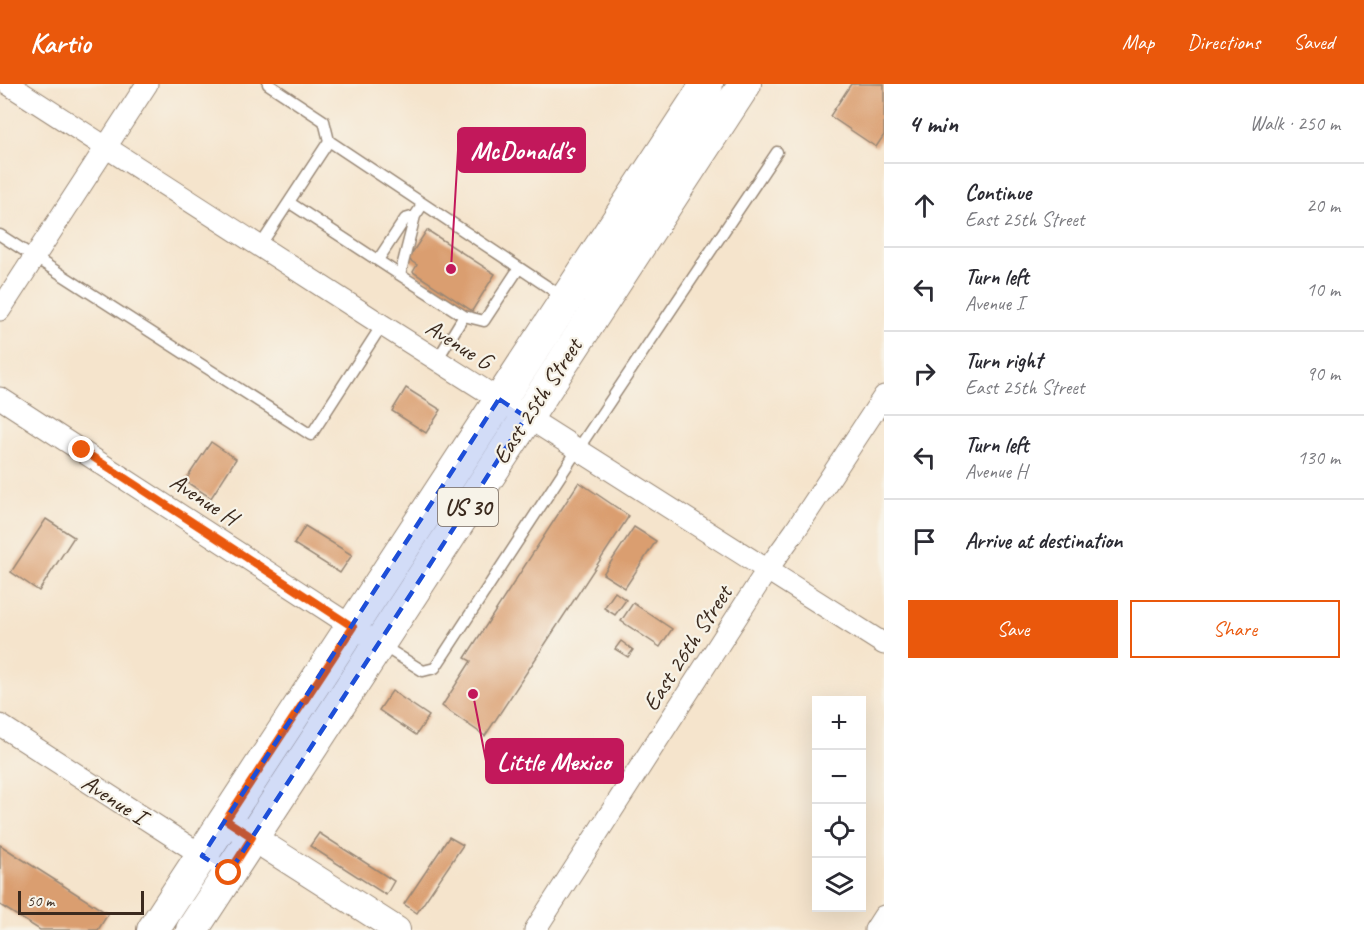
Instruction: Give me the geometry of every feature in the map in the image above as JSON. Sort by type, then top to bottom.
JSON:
[{"type":"main road","name":"East 25th Street","points":[[153,930],[707,84]]},
{"type":"main road","name":"East 25th Street","points":[[192,930],[745,84]]},
{"type":"street","name":"Avenue G","points":[[8,84],[884,644]]},
{"type":"street","points":[[0,310],[147,84]]},
{"type":"street","name":"East 26th Street","points":[[535,930],[767,570],[884,396]]},
{"type":"street","name":"Avenue H","points":[[0,398],[380,644]]},
{"type":"street","name":"Avenue I","points":[[2,732],[229,873]]},
{"type":"street","points":[[226,820],[397,930]]},
{"type":"street","points":[[875,930],[884,916]]},
{"type":"lane","points":[[268,84],[324,121],[329,141],[566,299]]},
{"type":"lane","points":[[260,246],[329,141]]},
{"type":"lane","points":[[380,644],[423,671],[435,668],[777,152]]},
{"type":"lane","points":[[290,203],[464,316],[484,321],[519,268]]},
{"type":"lane","points":[[400,275],[415,216],[423,204]]},
{"type":"lane","points":[[378,260],[405,219],[415,216]]},
{"type":"lane","points":[[0,235],[312,435],[382,325]]},
{"type":"lane","points":[[437,360],[464,316]]},
{"type":"highlighted area","points":[[499,399],[526,417],[229,873],[202,856]]},
{"type":"building","points":[[851,84],[884,84],[884,135],[876,147],[830,116]]},
{"type":"building","points":[[427,230],[495,274],[472,311],[413,272],[417,265],[408,259]]},
{"type":"building","points":[[406,388],[441,410],[426,433],[392,411]]},
{"type":"building","points":[[211,442],[236,459],[211,498],[185,481]]},
{"type":"building","points":[[579,482],[629,516],[485,736],[442,706],[471,661],[465,658]]},
{"type":"building","points":[[46,519],[74,537],[39,591],[11,572]]},
{"type":"building","points":[[305,526],[352,555],[340,573],[294,544]]},
{"type":"building","points":[[634,527],[656,541],[625,588],[603,574]]},
{"type":"building","points":[[615,592],[626,600],[615,615],[604,608]]},
{"type":"building","points":[[633,603],[672,629],[660,647],[621,621]]},
{"type":"building","points":[[621,641],[633,650],[628,657],[615,649]]},
{"type":"building","points":[[392,691],[429,716],[416,735],[379,710]]},
{"type":"building","points":[[319,833],[394,881],[386,895],[310,846]]},
{"type":"building","points":[[449,837],[463,845],[417,913],[404,904]]},
{"type":"building","points":[[0,845],[108,914],[98,930],[40,930],[0,905]]},
{"type":"place","name":"McDonald's","points":[[451,269]]},
{"type":"place","name":"Little Mexico","points":[[473,694]]},
{"type":"route","points":[[82,450],[353,627],[226,820],[252,837],[229,873]]}]
